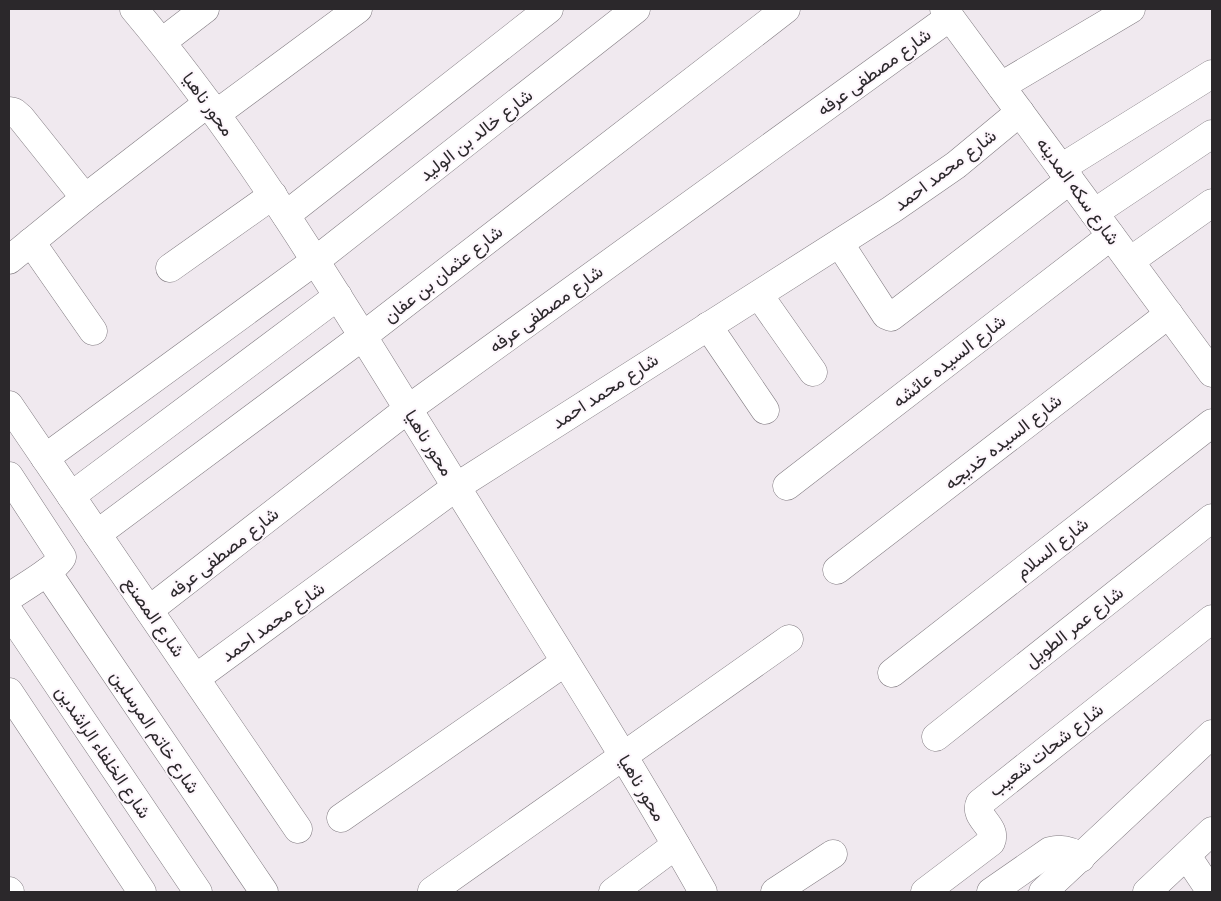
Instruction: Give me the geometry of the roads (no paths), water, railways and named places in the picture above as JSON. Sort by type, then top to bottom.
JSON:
[{"type":"street","name":"محور ناهيا","points":[[134,9],[162,42],[212,108],[280,205],[565,662],[676,844],[703,892]]},
{"type":"street","points":[[162,42],[205,9]]},
{"type":"street","points":[[9,260],[85,198],[212,108],[358,9]]},
{"type":"street","points":[[170,268],[280,205],[549,9]]},
{"type":"street","name":"شارع خالد بن الوليد","points":[[45,458],[315,260],[636,9]]},
{"type":"street","name":"شارع عثمان بن عفان","points":[[97,534],[363,336],[786,9]]},
{"type":"street","points":[[1001,86],[1131,9]]},
{"type":"street","name":"شارع سكه المدينه","points":[[947,13],[1169,314],[1207,355]]},
{"type":"street","name":"شارع مصطفى عرفه","points":[[149,610],[408,409],[947,13]]},
{"type":"street","points":[[840,244],[886,315],[891,317],[1066,174],[1212,74]]},
{"type":"street","points":[[9,112],[14,112],[21,118],[85,198]]},
{"type":"street","name":"شارع محمد احمد","points":[[196,678],[456,487],[840,244],[924,188],[1020,112]]},
{"type":"street","points":[[1094,213],[1212,134]]},
{"type":"street","points":[[1130,261],[1212,202]]},
{"type":"street","name":"شارع السيده عائشه","points":[[787,486],[1111,236]]},
{"type":"street","points":[[30,242],[93,331]]},
{"type":"street","points":[[759,294],[813,372]]},
{"type":"street","points":[[71,496],[338,296]]},
{"type":"street","name":"شارع السيده خديجه","points":[[837,570],[1169,314]]},
{"type":"street","points":[[708,326],[765,410]]},
{"type":"street","name":"شارع المصنع","points":[[9,405],[298,829]]},
{"type":"street","name":"شارع السلام","points":[[892,673],[1212,423]]},
{"type":"street","points":[[9,476],[62,554],[60,561],[9,597]]},
{"type":"street","name":"شارع عمر الطويل","points":[[936,737],[1212,518]]},
{"type":"street","name":"شارع خاتم المرسلين","points":[[46,572],[264,892]]},
{"type":"street","name":"شارع الخلفاء الراشدين","points":[[9,612],[198,892]]},
{"type":"street","name":"شارع شحات شعيب","points":[[925,892],[991,842],[992,832],[979,813],[978,807],[980,802],[1212,619]]},
{"type":"street","points":[[432,892],[790,639]]},
{"type":"street","points":[[341,818],[565,662]]},
{"type":"street","points":[[9,692],[142,892]]},
{"type":"street","points":[[1043,892],[1212,734]]},
{"type":"street","points":[[1147,892],[1187,856],[1212,830]]},
{"type":"street","points":[[613,892],[676,844]]},
{"type":"street","points":[[991,892],[1050,851],[1066,850],[1081,858]]},
{"type":"street","points":[[775,892],[833,854]]},
{"type":"street","points":[[1187,856],[1211,892]]}]
